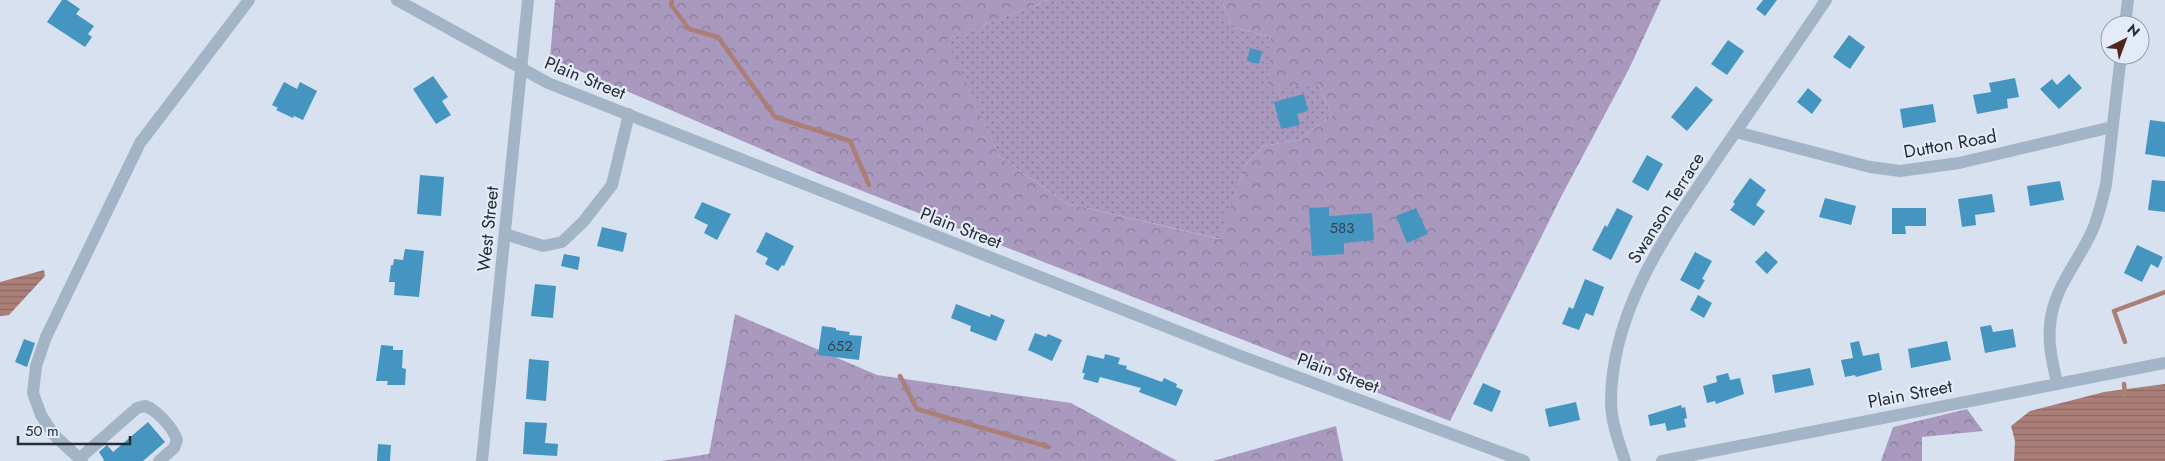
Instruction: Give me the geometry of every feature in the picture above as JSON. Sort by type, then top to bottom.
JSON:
[{"type":"street","points":[[159,461],[174,448],[177,440],[174,432],[153,410],[145,406],[137,408],[81,460],[54,435],[41,415],[33,383],[41,352],[140,143],[200,67],[249,0]]},
{"type":"street","name":"Plain Street","points":[[397,0],[520,70],[548,83],[1202,341],[1524,461]]},
{"type":"street","name":"West Street","points":[[482,461],[528,0]]},
{"type":"street","name":"Swanson Terrace","points":[[1625,461],[1611,404],[1613,370],[1621,330],[1637,290],[1663,241],[1826,0]]},
{"type":"street","points":[[2126,15],[2128,0]]},
{"type":"street","points":[[2057,383],[2050,351],[2050,326],[2053,306],[2096,221],[2106,185],[2120,65]]},
{"type":"street","points":[[505,234],[543,246],[562,242],[583,222],[612,185],[629,114]]},
{"type":"street","name":"Dutton Road","points":[[1736,132],[1870,167],[1900,171],[1951,164],[2112,128]]},
{"type":"street","name":"Plain Street","points":[[1662,461],[2165,363]]},
{"type":"green space","points":[[555,0],[1049,0],[947,39],[999,156],[1066,203],[1219,239],[1246,164],[1264,146],[1297,140],[1332,116],[1318,83],[1267,92],[1271,37],[1231,27],[1222,0],[1661,0],[1629,69],[1562,195],[1450,421],[819,174],[550,58]]},
{"type":"green space","points":[[1049,0],[1222,0],[1231,27],[1271,37],[1318,83],[1332,116],[1297,140],[1264,146],[1246,164],[1220,239],[1066,203],[999,156],[946,39]]},
{"type":"green space","points":[[735,314],[877,375],[1071,403],[1177,461],[661,461],[709,454]]},
{"type":"green space","points":[[1967,409],[1983,431],[1922,437],[1922,461],[1881,461],[1893,427]]},
{"type":"green space","points":[[1336,426],[1343,461],[1213,461]]},
{"type":"shaded area","points":[[44,270],[45,276],[9,315],[0,316],[0,282]]},
{"type":"shaded area","points":[[2165,384],[2165,461],[2014,461],[2015,441],[2011,426],[2030,411],[2104,392]]},
{"type":"building","points":[[62,0],[67,0],[80,9],[76,14],[94,26],[88,34],[92,37],[85,47],[47,22]]},
{"type":"building","points":[[1763,0],[1777,0],[1765,16],[1756,9]]},
{"type":"building","points":[[1849,35],[1865,47],[1850,69],[1833,57]]},
{"type":"building","points":[[1728,40],[1744,51],[1727,75],[1711,64]]},
{"type":"building","points":[[1250,48],[1262,51],[1259,64],[1247,61]]},
{"type":"building","points":[[2069,74],[2082,88],[2059,109],[2040,89],[2052,79],[2057,85]]},
{"type":"building","points":[[433,76],[448,97],[442,101],[451,115],[436,124],[413,89]]},
{"type":"building","points":[[2015,78],[2019,97],[2007,99],[2008,108],[1977,114],[1973,95],[1991,92],[1989,83]]},
{"type":"building","points":[[284,82],[297,89],[300,82],[317,91],[303,120],[294,116],[293,118],[276,110],[278,108],[272,105]]},
{"type":"building","points":[[1696,86],[1713,100],[1687,131],[1671,117]]},
{"type":"building","points":[[1808,88],[1822,100],[1812,114],[1797,102]]},
{"type":"building","points":[[1304,94],[1308,111],[1297,114],[1300,125],[1281,129],[1274,102]]},
{"type":"building","points":[[1933,104],[1936,122],[1903,128],[1900,109]]},
{"type":"building","points":[[2150,120],[2165,122],[2165,157],[2145,154]]},
{"type":"building","points":[[1647,155],[1663,164],[1648,191],[1632,182]]},
{"type":"building","points":[[420,175],[444,177],[441,216],[417,214]]},
{"type":"building","points":[[1750,178],[1766,190],[1756,205],[1765,211],[1754,226],[1730,210],[1735,204],[1733,202]]},
{"type":"building","points":[[2152,180],[2165,181],[2165,212],[2148,210]]},
{"type":"building","points":[[2060,181],[2064,200],[2030,206],[2027,186]]},
{"type":"building","points":[[1992,194],[1995,212],[1975,215],[1976,225],[1962,227],[1958,199]]},
{"type":"building","points":[[1825,198],[1856,206],[1851,225],[1819,217]]},
{"type":"building","points":[[702,202],[731,214],[717,240],[704,233],[708,225],[694,218]]},
{"type":"building","points":[[1329,207],[1329,216],[1372,213],[1374,240],[1344,243],[1344,254],[1312,256],[1309,208]]},
{"type":"building","points":[[1416,208],[1428,234],[1407,243],[1396,216]]},
{"type":"building","points":[[1617,208],[1633,216],[1611,260],[1592,250],[1605,225],[1607,227]]},
{"type":"building","points":[[1892,208],[1926,208],[1926,226],[1905,226],[1906,234],[1892,234]]},
{"type":"building","points":[[602,227],[627,233],[623,252],[597,246]]},
{"type":"building","points":[[766,232],[794,246],[784,266],[782,265],[778,271],[765,264],[768,258],[756,252]]},
{"type":"building","points":[[2137,245],[2163,257],[2158,268],[2151,264],[2142,282],[2124,273]]},
{"type":"building","points":[[405,249],[424,251],[419,297],[394,295],[395,282],[389,282],[391,265],[393,265],[394,259],[403,260]]},
{"type":"building","points":[[1766,251],[1778,262],[1767,274],[1755,262]]},
{"type":"building","points":[[1695,252],[1712,261],[1702,279],[1705,280],[1699,290],[1680,280]]},
{"type":"building","points":[[564,254],[580,257],[578,270],[561,266]]},
{"type":"building","points":[[1585,279],[1604,287],[1593,316],[1586,313],[1579,330],[1562,324],[1569,307],[1573,309]]},
{"type":"building","points":[[535,284],[556,286],[553,318],[531,316]]},
{"type":"building","points":[[1698,295],[1712,303],[1704,318],[1690,310]]},
{"type":"building","points":[[956,304],[990,317],[991,314],[1005,320],[996,341],[970,331],[971,326],[951,318]]},
{"type":"building","points":[[1991,325],[1993,332],[2013,329],[2016,347],[1985,353],[1980,327]]},
{"type":"building","points":[[822,326],[850,332],[849,335],[862,336],[859,360],[818,355]]},
{"type":"building","points":[[1035,333],[1046,337],[1048,334],[1062,340],[1052,361],[1028,350]]},
{"type":"building","points":[[24,339],[35,343],[27,367],[15,362]]},
{"type":"building","points":[[1859,341],[1863,356],[1879,353],[1882,370],[1856,377],[1855,375],[1845,377],[1841,360],[1853,358],[1850,343]]},
{"type":"building","points":[[1947,341],[1951,360],[1911,368],[1908,349]]},
{"type":"building","points":[[381,345],[393,346],[393,350],[403,350],[402,368],[406,369],[405,385],[387,385],[388,381],[376,381]]},
{"type":"building","points":[[1105,354],[1120,358],[1118,364],[1127,366],[1126,369],[1162,382],[1164,378],[1177,384],[1176,387],[1183,390],[1176,406],[1139,392],[1141,388],[1100,377],[1098,383],[1083,379],[1085,373],[1082,373],[1087,355],[1104,359]]},
{"type":"building","points":[[529,359],[549,361],[546,401],[526,399]]},
{"type":"building","points":[[1810,368],[1814,385],[1775,393],[1772,375]]},
{"type":"building","points":[[1728,373],[1730,380],[1740,378],[1744,394],[1716,404],[1715,401],[1707,403],[1703,386],[1717,382],[1716,376]]},
{"type":"building","points":[[1483,383],[1501,391],[1492,412],[1473,404]]},
{"type":"building","points":[[1576,402],[1580,420],[1549,427],[1545,409]]},
{"type":"building","points":[[1681,405],[1682,408],[1685,407],[1687,418],[1684,419],[1686,427],[1667,431],[1665,423],[1650,426],[1648,415]]},
{"type":"building","points":[[148,422],[165,442],[143,461],[103,461],[99,452],[107,445],[113,452]]},
{"type":"building","points":[[525,422],[547,423],[545,443],[558,444],[557,456],[523,454]]},
{"type":"building","points":[[378,444],[391,445],[390,461],[377,461]]},
{"type":"waterway","points":[[672,0],[671,5],[689,29],[718,37],[775,117],[850,141],[869,185]]},
{"type":"waterway","points":[[2125,342],[2114,311],[2165,292]]},
{"type":"waterway","points":[[900,376],[917,409],[1049,447]]},
{"type":"waterway","points":[[2124,384],[2125,395]]}]
